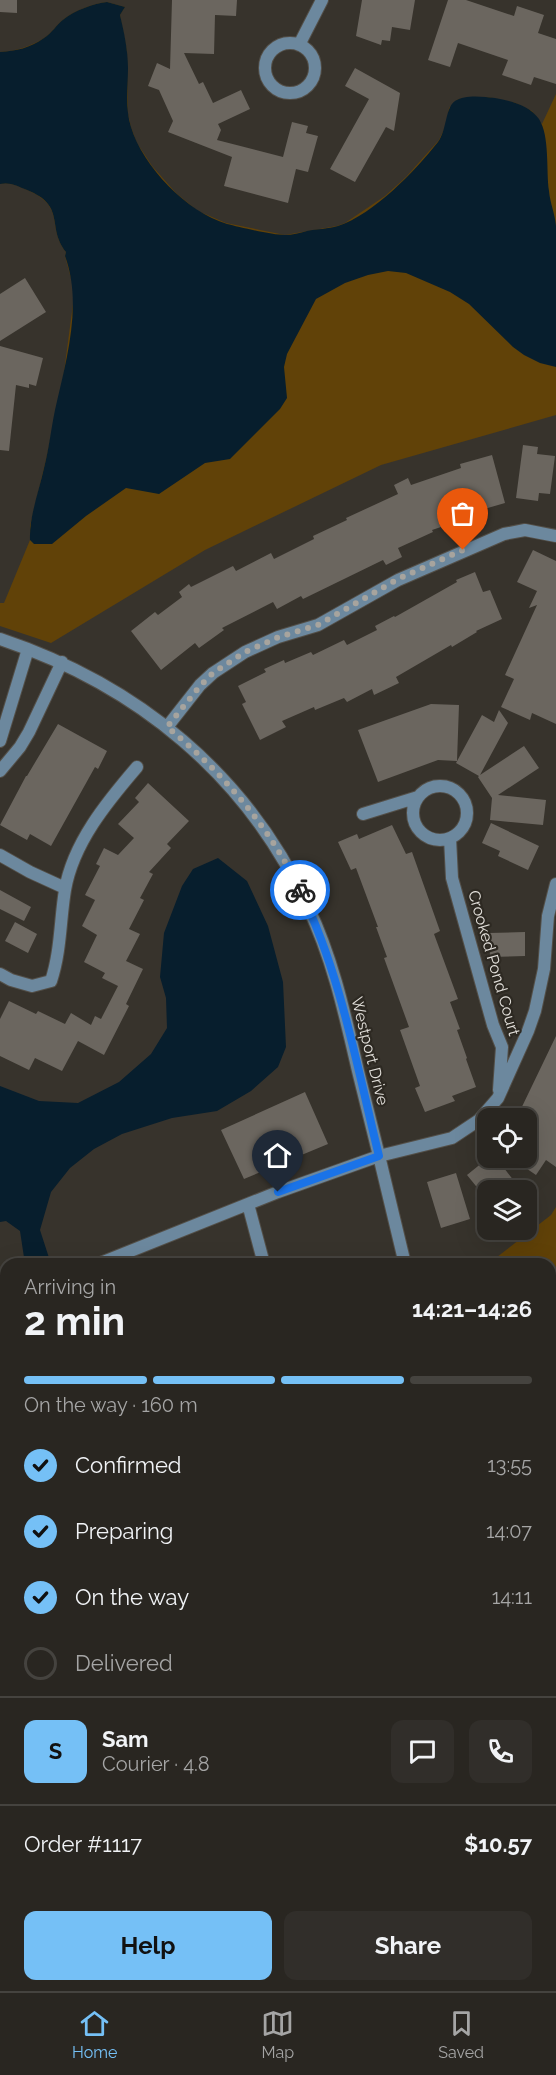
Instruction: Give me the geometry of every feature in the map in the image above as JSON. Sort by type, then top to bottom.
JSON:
[{"type":"street","points":[[299,45],[322,0]]},
{"type":"street","points":[[285,44],[299,45],[312,56],[315,64],[314,77],[309,85],[297,93],[280,92],[269,82],[266,62],[277,47],[285,44]]},
{"type":"street","points":[[167,727],[213,673],[245,652],[279,637],[318,625],[398,579],[504,534],[525,530],[556,536]]},
{"type":"street","name":"Westport Drive","points":[[0,639],[62,662],[101,682],[137,705],[202,757],[246,805],[270,837],[293,875],[317,928],[336,982],[404,1258]]},
{"type":"street","points":[[0,741],[28,649]]},
{"type":"street","points":[[0,771],[29,732],[62,662]]},
{"type":"street","points":[[0,974],[32,987],[51,981],[57,963],[65,888],[71,870],[89,832],[110,799],[137,767]]},
{"type":"street","points":[[432,786],[450,787],[464,800],[467,808],[464,826],[450,838],[433,839],[419,829],[413,813],[418,797],[432,786]]},
{"type":"street","points":[[363,814],[418,797]]},
{"type":"street","name":"Crooked Pond Court","points":[[450,838],[452,878],[502,1047],[498,1098]]},
{"type":"street","points":[[0,855],[65,888]]},
{"type":"street","points":[[113,1258],[248,1204],[379,1156],[452,1138],[479,1120],[498,1098],[535,1011],[544,969],[548,916],[556,884]]},
{"type":"street","points":[[248,1204],[262,1258]]},
{"type":"shaded area","points":[[107,2],[125,7],[120,15],[127,51],[128,114],[137,143],[152,166],[176,193],[198,211],[226,223],[285,235],[345,223],[385,196],[406,177],[439,140],[447,123],[449,108],[458,99],[488,97],[516,103],[532,111],[542,124],[556,94],[556,415],[381,465],[205,550],[51,643],[0,626],[0,603],[4,603],[30,540],[30,526],[64,372],[73,304],[73,286],[66,252],[60,243],[52,210],[47,203],[21,187],[0,184],[0,52],[17,50],[33,44],[47,36],[61,21],[73,13]]},
{"type":"shaded area","points":[[556,1207],[556,1258],[496,1258],[519,1240],[537,1240],[537,1226],[551,1215]]},
{"type":"water","points":[[107,2],[125,7],[120,15],[127,55],[128,113],[131,127],[145,157],[168,186],[182,199],[212,218],[227,224],[285,235],[330,228],[352,220],[379,202],[418,166],[438,142],[449,109],[459,99],[495,98],[514,102],[535,114],[545,135],[548,183],[556,226],[556,367],[540,363],[524,355],[469,304],[450,292],[406,273],[388,271],[368,275],[345,283],[316,299],[287,354],[284,367],[287,398],[280,409],[230,459],[205,463],[159,494],[126,488],[86,516],[52,544],[34,544],[30,540],[31,522],[68,353],[73,294],[66,252],[57,234],[52,210],[39,196],[17,186],[0,184],[0,52],[28,47],[47,36],[61,21],[73,13]]},
{"type":"water","points":[[218,858],[247,881],[268,926],[283,982],[286,1047],[278,1067],[251,1091],[217,1111],[172,1118],[122,1134],[94,1149],[70,1168],[51,1192],[40,1230],[49,1258],[24,1258],[20,1231],[6,1221],[0,1222],[0,1086],[39,1101],[78,1103],[119,1082],[151,1054],[167,1028],[166,998],[160,977],[164,933],[182,886],[193,869]]},
{"type":"building","points":[[0,0],[17,0],[17,13],[0,12]]},
{"type":"building","points":[[172,0],[237,0],[236,16],[215,15],[214,54],[184,53],[199,84],[203,82],[213,103],[241,90],[250,109],[218,124],[221,130],[217,140],[283,157],[292,122],[308,126],[306,133],[318,136],[308,172],[296,169],[288,203],[224,186],[232,157],[168,132],[173,121],[159,90],[148,86],[157,63],[170,69]]},
{"type":"building","points":[[362,0],[415,0],[410,30],[392,27],[390,41],[382,40],[381,45],[356,36]]},
{"type":"building","points":[[448,0],[466,0],[514,16],[517,6],[544,15],[538,33],[556,39],[556,84],[534,77],[531,85],[502,75],[508,60],[458,43],[450,67],[428,60]]},
{"type":"building","points":[[355,68],[400,93],[394,131],[386,127],[355,182],[330,169],[369,99],[345,86]]},
{"type":"building","points":[[25,278],[46,312],[0,341],[0,294]]},
{"type":"building","points":[[0,346],[43,358],[36,386],[29,384],[29,388],[16,385],[9,451],[0,450]]},
{"type":"building","points":[[523,445],[538,447],[537,454],[555,456],[550,494],[539,493],[538,501],[516,498]]},
{"type":"building","points":[[492,455],[505,503],[467,514],[468,518],[432,530],[433,532],[398,548],[402,557],[386,565],[383,560],[303,599],[301,596],[277,609],[273,602],[222,628],[224,630],[199,648],[195,643],[161,670],[131,631],[155,612],[158,615],[182,597],[179,592],[189,584],[191,587],[233,566],[236,571],[271,553],[274,559],[314,539],[313,536],[347,520],[346,518],[398,494],[394,485],[408,478],[411,485],[461,468],[460,464]]},
{"type":"building","points":[[533,550],[556,561],[556,724],[532,713],[530,720],[501,707],[514,679],[505,675],[537,605],[529,608],[537,591],[517,582]]},
{"type":"building","points":[[475,572],[483,592],[490,590],[502,619],[476,631],[452,647],[451,645],[396,677],[399,683],[374,695],[372,689],[347,702],[344,698],[315,710],[314,707],[282,721],[286,727],[260,740],[242,704],[246,702],[238,686],[266,672],[264,669],[284,660],[285,663],[311,652],[313,655],[344,640],[347,645],[377,630],[375,626],[457,582],[456,580]]},
{"type":"building","points":[[431,704],[459,705],[457,761],[438,760],[378,782],[358,730]]},
{"type":"building","points":[[499,710],[508,723],[480,775],[524,746],[539,768],[498,795],[546,800],[543,825],[490,820],[492,798],[479,776],[456,763],[482,715],[494,722]]},
{"type":"building","points":[[58,724],[107,751],[98,769],[95,767],[51,846],[30,834],[27,840],[0,825],[26,776]]},
{"type":"building","points":[[148,783],[189,821],[167,844],[171,848],[149,872],[153,874],[140,898],[144,900],[129,929],[140,934],[126,961],[143,969],[126,1004],[129,1006],[104,1055],[78,1041],[62,1071],[35,1058],[29,1070],[0,1056],[0,1019],[9,1001],[65,1024],[71,1013],[91,1025],[95,1016],[101,1019],[118,986],[102,978],[105,973],[84,962],[97,935],[82,926],[95,900],[85,895],[100,866],[96,864],[104,848],[118,855],[134,838],[118,824],[139,802],[135,798]]},
{"type":"building","points":[[491,823],[539,846],[528,870],[498,856],[500,851],[482,843]]},
{"type":"building","points":[[392,825],[406,854],[412,852],[440,931],[434,934],[458,999],[450,1002],[476,1087],[452,1096],[455,1101],[425,1112],[415,1088],[420,1086],[400,1030],[409,1027],[384,958],[387,957],[376,927],[378,927],[356,868],[351,870],[338,842],[357,834],[359,839]]},
{"type":"building","points":[[0,890],[31,907],[24,921],[0,909]]},
{"type":"building","points":[[15,922],[37,934],[28,953],[5,941]]},
{"type":"building","points":[[525,932],[525,956],[490,957],[489,933]]},
{"type":"building","points":[[556,1036],[556,1167],[546,1160],[536,1175],[526,1168],[537,1168],[537,1108],[521,1108]]},
{"type":"building","points":[[305,1092],[328,1144],[244,1179],[221,1130]]},
{"type":"building","points":[[477,1167],[504,1168],[513,1180],[477,1180],[477,1187],[467,1175]]},
{"type":"building","points":[[456,1173],[470,1219],[441,1228],[427,1182]]},
{"type":"way so far","points":[[300,890],[270,837],[246,805],[222,776],[167,727],[188,699],[213,673],[245,652],[279,637],[318,625],[398,579],[463,550]]},
{"type":"route","points":[[278,1192],[379,1156],[339,993],[325,948],[300,890]]}]
